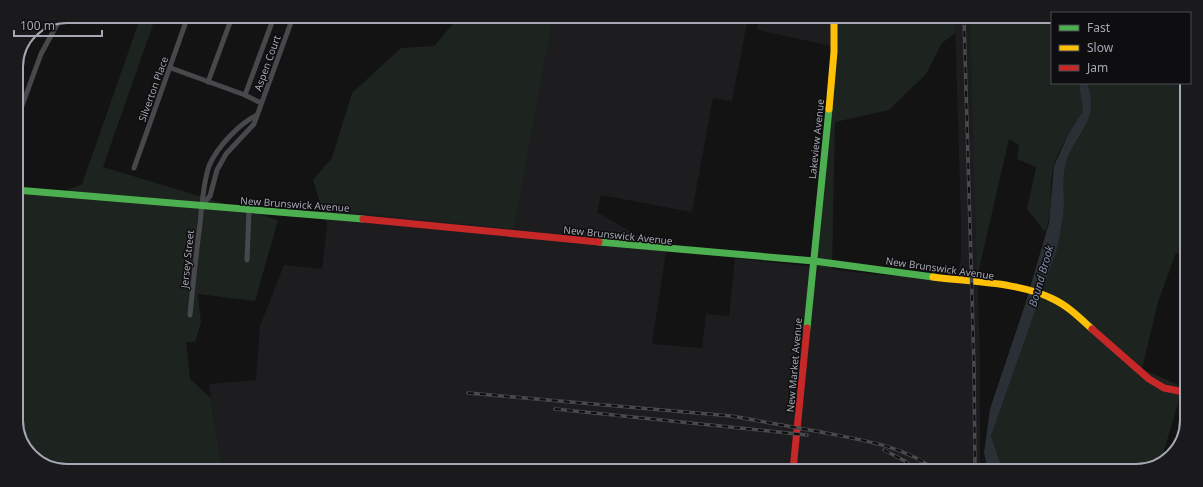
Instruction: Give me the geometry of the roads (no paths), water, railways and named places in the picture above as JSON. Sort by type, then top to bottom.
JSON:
[{"type":"street","name":"Silverton Place","points":[[134,168],[171,68],[186,23]]},
{"type":"street","points":[[208,82],[230,23]]},
{"type":"street","points":[[245,95],[272,23]]},
{"type":"street","name":"Aspen Court","points":[[202,206],[210,196],[217,170],[226,154],[250,129],[257,115],[291,23]]},
{"type":"street","name":"Lakeview Avenue","points":[[814,261],[834,52],[834,23]]},
{"type":"street","points":[[23,103],[41,54],[57,24]]},
{"type":"street","points":[[171,68],[245,95],[261,103]]},
{"type":"street","points":[[202,206],[206,178],[210,165],[216,154],[249,119],[257,115]]},
{"type":"street","name":"New Brunswick Avenue","points":[[23,191],[249,211],[341,217],[653,248],[814,261],[1021,288],[1053,299],[1070,310],[1149,379],[1164,388],[1180,391]]},
{"type":"street","name":"Jersey Street","points":[[190,315],[202,206]]},
{"type":"street","points":[[247,260],[249,211]]},
{"type":"street","name":"New Market Avenue","points":[[794,464],[814,261]]},
{"type":"water","name":"Bound Brook","points":[[1079,84],[1087,84],[1091,95],[1091,106],[1086,124],[1071,150],[1065,165],[1064,212],[1057,249],[991,436],[1001,464],[987,464],[984,453],[990,409],[1025,305],[1049,223],[1054,166],[1068,135],[1083,111]]},
{"type":"railway","points":[[964,23],[974,367],[975,464]]},
{"type":"railway","points":[[468,393],[731,416],[866,441],[895,449],[926,464]]},
{"type":"railway","points":[[555,409],[807,435]]},
{"type":"railway","points":[[884,450],[909,464]]}]
